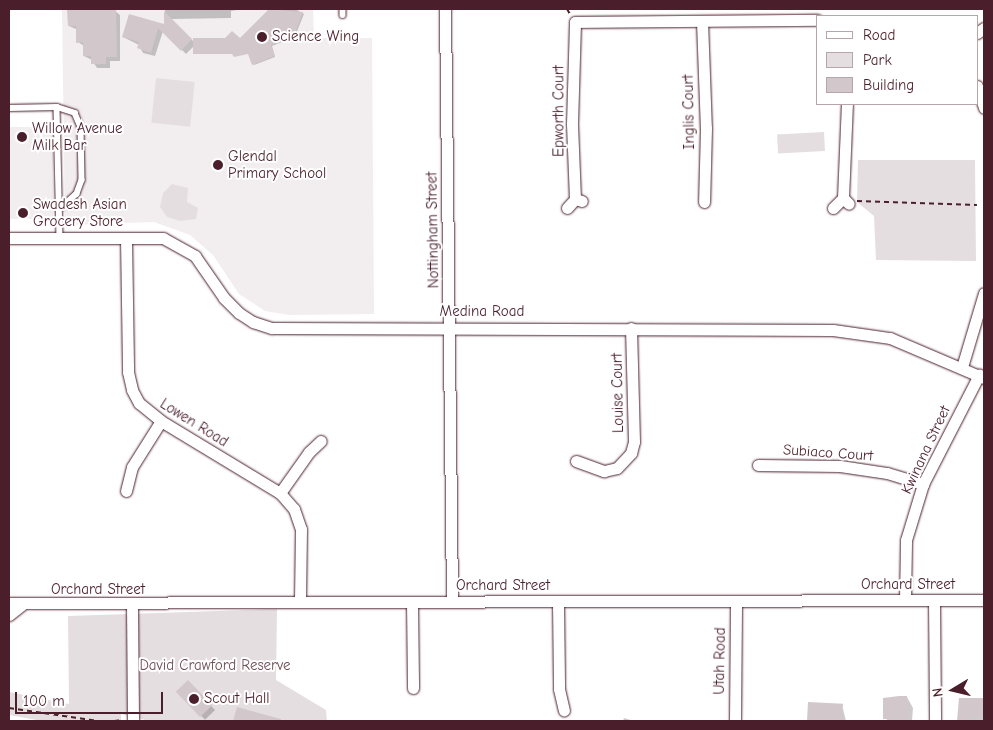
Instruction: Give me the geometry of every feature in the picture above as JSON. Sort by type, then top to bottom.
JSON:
[{"type":"street","name":"Nottingham Street","points":[[446,9],[452,601]]},
{"type":"street","points":[[702,21],[816,20]]},
{"type":"street","name":"Epworth Court","points":[[567,208],[578,200],[572,124],[575,22],[702,21]]},
{"type":"street","name":"Inglis Court","points":[[702,21],[706,128],[705,204]]},
{"type":"street","points":[[978,89],[984,108]]},
{"type":"street","points":[[833,208],[846,201],[847,105]]},
{"type":"street","name":"Medina Road","points":[[9,238],[163,238],[186,248],[204,266],[224,298],[239,314],[253,322],[272,328],[449,327],[833,330],[890,338],[962,367],[981,377]]},
{"type":"street","name":"Lowen Road","points":[[126,238],[128,372],[139,403],[161,421],[280,492],[294,509],[300,529],[300,602]]},
{"type":"street","points":[[962,367],[984,293]]},
{"type":"street","name":"Louise Court","points":[[576,461],[604,471],[617,468],[631,453],[634,442],[631,328]]},
{"type":"street","name":"Kwinana Street","points":[[905,600],[906,540],[923,484],[981,377]]},
{"type":"street","points":[[126,491],[132,467],[161,421]]},
{"type":"street","points":[[280,492],[309,452],[321,441]]},
{"type":"street","name":"Subiaco Court","points":[[758,464],[840,466],[887,473],[923,484]]},
{"type":"street","points":[[934,600],[935,721]]},
{"type":"street","name":"Orchard Street","points":[[9,603],[22,605],[132,605],[452,601],[984,600]]},
{"type":"street","name":"Utah Road","points":[[734,721],[736,601]]},
{"type":"street","points":[[412,602],[414,688]]},
{"type":"street","points":[[558,602],[559,689],[564,710]]},
{"type":"street","points":[[9,615],[22,605]]},
{"type":"street","points":[[132,605],[133,721]]},
{"type":"lane","points":[[9,108],[57,107],[75,113],[81,127],[82,180],[77,194],[59,210]]},
{"type":"lane","points":[[57,107],[60,239]]},
{"type":"path","points":[[846,201],[857,207],[857,200],[977,205]]},
{"type":"path","points":[[9,708],[98,721]]},
{"type":"shaded area","name":"Glendal Primary School","points":[[62,9],[313,9],[314,38],[372,38],[374,314],[289,315],[265,311],[239,294],[213,255],[190,235],[154,222],[65,225]]},
{"type":"shaded area","points":[[9,127],[53,127],[53,219],[9,219]]},
{"type":"green space","points":[[156,78],[195,82],[190,127],[151,123]]},
{"type":"green space","points":[[824,132],[825,151],[778,153],[777,134]]},
{"type":"green space","points":[[858,160],[975,160],[976,261],[876,260],[874,216],[857,202]]},
{"type":"green space","points":[[172,184],[188,188],[187,202],[198,208],[196,219],[180,221],[167,217],[160,207],[163,193]]},
{"type":"green space","name":"David Crawford Reserve","points":[[277,609],[276,680],[326,710],[327,721],[149,721],[121,714],[121,721],[42,721],[9,715],[9,692],[69,704],[68,616]]},
{"type":"building","points":[[67,9],[116,9],[117,57],[106,57],[106,64],[91,64],[91,56],[83,56],[83,42],[76,43],[76,26],[68,26]]},
{"type":"building","name":"Science Wing","points":[[269,9],[303,12],[294,36],[285,32],[281,42],[271,45],[275,56],[252,65],[248,54],[234,57],[232,54],[193,54],[193,38],[225,38],[232,31],[240,38]]},
{"type":"building","points":[[164,11],[192,39],[181,51],[158,28],[151,53],[137,48],[139,42],[122,37],[129,14],[164,24]]},
{"type":"building","name":"Scout Hall","points":[[188,680],[212,705],[200,717],[176,692]]},
{"type":"building","points":[[907,696],[907,703],[910,703],[909,719],[883,719],[883,698]]},
{"type":"building","points":[[959,698],[984,698],[984,716],[957,721]]},
{"type":"building","points":[[808,702],[843,704],[842,721],[807,721]]},
{"type":"building","points":[[237,707],[281,719],[281,721],[233,721]]},
{"type":"place","name":"Science Wing","points":[[262,37]]},
{"type":"place","name":"Willow Avenue Milk Bar","points":[[22,137]]},
{"type":"place","name":"Glendal Primary School","points":[[218,165]]},
{"type":"place","name":"Swadesh Asian Grocery Store","points":[[23,213]]},
{"type":"place","name":"Scout Hall","points":[[194,699]]}]
